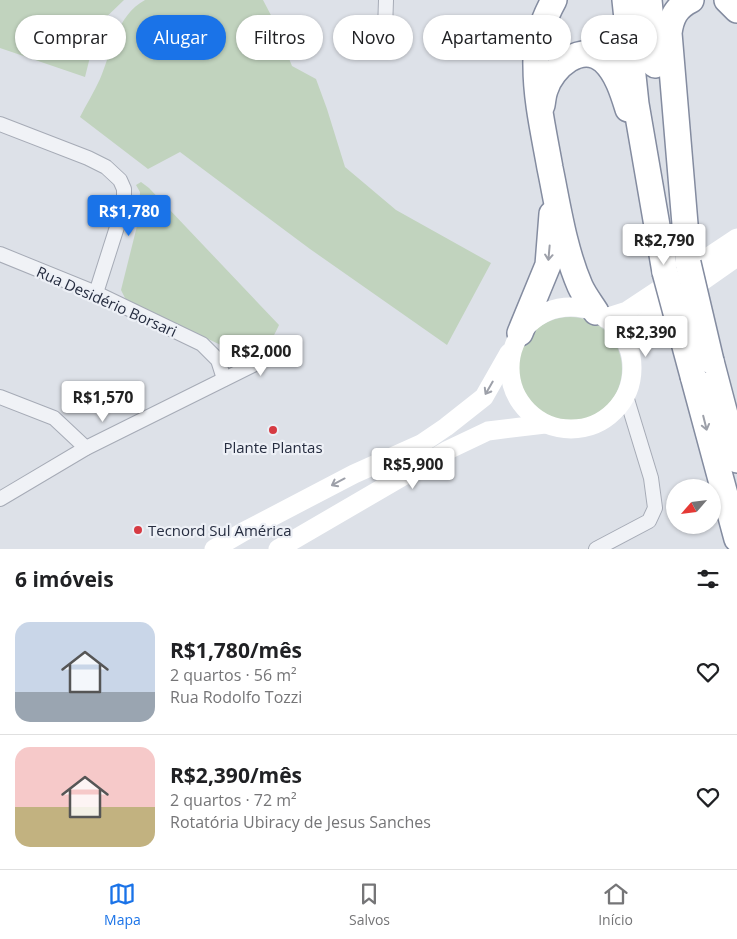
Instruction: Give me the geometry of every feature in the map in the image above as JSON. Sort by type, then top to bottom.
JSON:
[{"type":"highway","points":[[554,0],[547,12],[538,37],[536,64],[540,115],[564,236],[573,268],[580,288],[601,315]]},
{"type":"highway","points":[[625,0],[636,104],[665,272],[737,460]]},
{"type":"highway","points":[[649,0],[653,54],[666,142],[688,262]]},
{"type":"highway","points":[[691,0],[682,4],[676,10],[670,23],[669,33],[688,262],[702,368],[737,539]]},
{"type":"highway","points":[[727,0],[737,10]]},
{"type":"highway","points":[[540,115],[545,88],[560,66],[574,55],[590,54],[604,61],[612,70],[626,101],[657,223]]},
{"type":"highway","points":[[517,339],[548,265],[554,186]]},
{"type":"main road","points":[[601,315],[627,311],[737,238]]},
{"type":"main road","points":[[628,347],[637,327],[737,257]]},
{"type":"main road","points":[[214,549],[354,474],[420,444],[446,427],[484,397],[517,339],[530,322],[541,314],[554,309],[582,308],[614,322],[628,347],[631,378],[626,396],[617,409],[605,419],[591,426],[576,430],[560,429],[545,424],[521,405],[514,391],[510,376],[510,360],[517,339]]},
{"type":"main road","points":[[278,549],[448,450],[488,431],[545,424]]},
{"type":"street","points":[[386,0],[386,15]]},
{"type":"street","points":[[0,124],[88,158],[106,167],[120,180],[124,189],[124,205],[96,293]]},
{"type":"street","name":"Rua Desidério Borsari","points":[[0,254],[96,293],[202,344],[218,360],[224,380]]},
{"type":"street","points":[[0,499],[86,448],[255,364],[282,346]]},
{"type":"street","points":[[596,549],[649,522],[655,508],[651,478],[626,396]]},
{"type":"street","points":[[0,397],[54,418],[86,448]]},
{"type":"green space","points":[[0,0],[124,0],[108,15],[15,15],[15,53],[0,48]]},
{"type":"green space","points":[[145,0],[263,0],[271,15],[236,15],[236,60],[290,60],[292,66],[316,79],[345,167],[396,210],[491,263],[447,345],[310,249],[180,152],[148,169],[80,117],[100,79],[107,60],[126,60],[126,17]]},
{"type":"green space","points":[[35,60],[89,60],[85,77]]},
{"type":"green space","points":[[141,182],[149,188],[279,325],[273,337],[263,349],[246,357],[126,300],[121,290],[139,218],[140,192],[136,185]]},
{"type":"green space","points":[[570,317],[590,321],[607,332],[618,349],[622,369],[618,389],[607,406],[590,417],[570,421],[550,417],[533,406],[522,389],[518,369],[522,349],[533,332],[550,321]]},
{"type":"place","name":"Plante Plantas","points":[[273,430]]},
{"type":"place","name":"Tecnord Sul América","points":[[138,530]]}]
